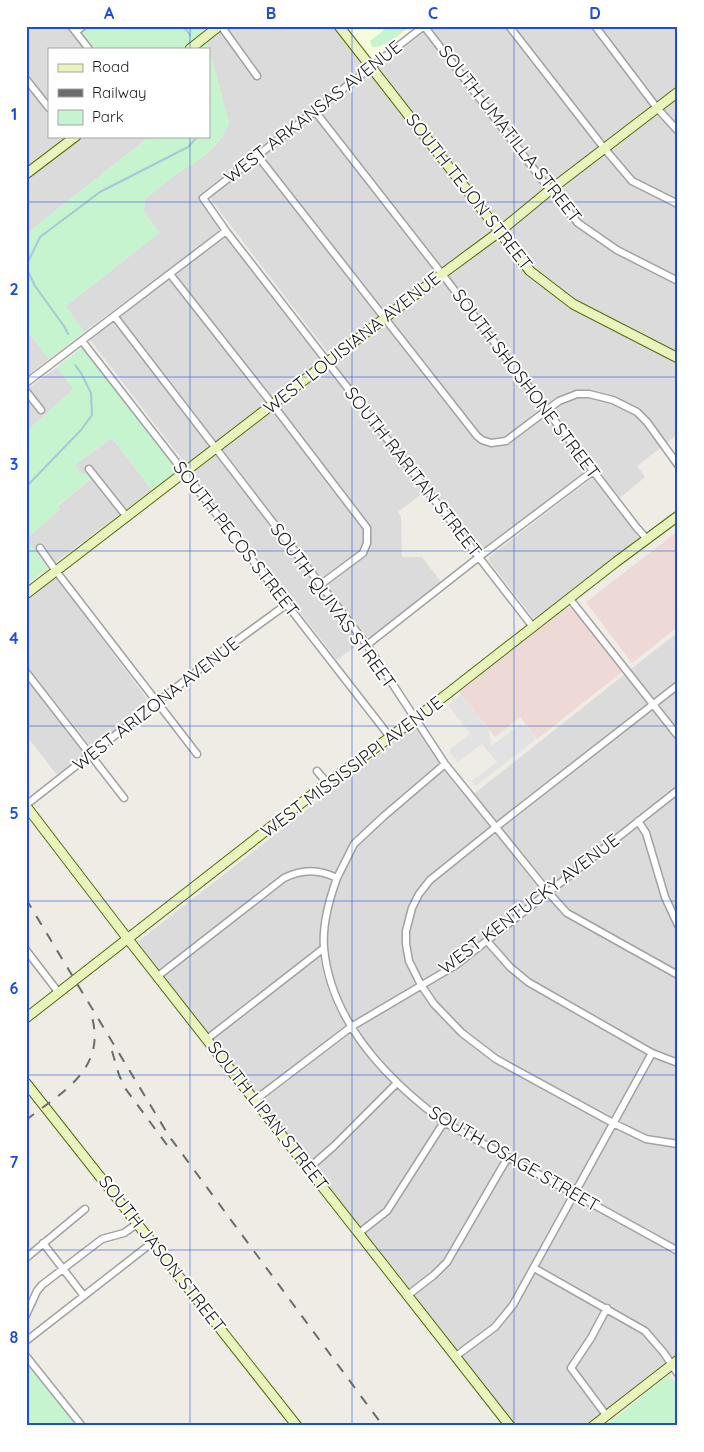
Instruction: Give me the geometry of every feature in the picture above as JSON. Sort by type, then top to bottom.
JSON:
[{"type":"street","points":[[71,26],[88,48]]},
{"type":"street","points":[[76,32],[84,26]]},
{"type":"street","points":[[191,48],[220,26],[257,76]]},
{"type":"street","name":"SOUTH TEJON STREET","points":[[340,26],[530,271],[573,304],[678,358]]},
{"type":"street","name":"WEST ARKANSAS AVENUE","points":[[203,198],[424,26]]},
{"type":"street","name":"SOUTH UMATILLA STREET","points":[[424,26],[550,190],[578,223],[617,250],[678,281]]},
{"type":"street","points":[[509,26],[632,181],[678,204]]},
{"type":"street","points":[[595,26],[657,108],[678,131]]},
{"type":"street","points":[[26,79],[48,107]]},
{"type":"street","name":"WEST LOUISIANA AVENUE","points":[[26,594],[499,232],[550,190],[678,92]]},
{"type":"street","name":"SOUTH SHOSHONE STREET","points":[[314,110],[547,410],[592,471],[647,539]]},
{"type":"street","points":[[26,174],[72,138]]},
{"type":"street","points":[[257,155],[482,440],[491,443],[506,441],[566,398],[577,394],[589,394],[613,400],[641,416],[678,465]]},
{"type":"street","name":"SOUTH RARITAN STREET","points":[[203,198],[226,231],[533,627]]},
{"type":"street","points":[[26,383],[226,231]]},
{"type":"street","points":[[170,274],[367,528],[367,543],[362,553],[320,585]]},
{"type":"street","name":"SOUTH QUIVAS STREET","points":[[115,317],[367,645],[445,764],[548,892],[567,913],[678,975]]},
{"type":"street","name":"SOUTH PECOS STREET","points":[[82,341],[390,737]]},
{"type":"street","points":[[26,390],[41,410]]},
{"type":"street","points":[[89,469],[126,517]]},
{"type":"street","points":[[367,645],[592,471]]},
{"type":"street","name":"WEST MISSISSIPPI AVENUE","points":[[26,1018],[327,783],[414,719],[678,516]]},
{"type":"street","points":[[40,548],[197,754]]},
{"type":"street","points":[[570,599],[678,736]]},
{"type":"street","name":"WEST ARIZONA AVENUE","points":[[26,805],[287,604]]},
{"type":"street","points":[[26,672],[124,798]]},
{"type":"street","points":[[678,685],[430,880],[419,894],[409,916],[406,931],[409,961],[420,985],[451,1023],[496,1059],[646,1139],[678,1144]]},
{"type":"street","name":"SOUTH OSAGE STREET","points":[[445,764],[354,844],[337,878],[326,914],[324,948],[334,990],[351,1027],[372,1056],[397,1083],[422,1106],[444,1122],[678,1251]]},
{"type":"street","points":[[317,771],[327,783]]},
{"type":"street","name":"WEST KENTUCKY AVENUE","points":[[255,1100],[351,1027],[456,964],[678,790]]},
{"type":"street","name":"SOUTH LIPAN STREET","points":[[26,805],[128,939],[510,1426]]},
{"type":"street","points":[[638,821],[646,833],[665,897],[678,925]]},
{"type":"street","points":[[158,976],[284,878],[300,872],[316,870],[337,878]]},
{"type":"street","points":[[487,941],[510,967],[528,982],[652,1053],[678,1063]]},
{"type":"street","points":[[207,1039],[324,948]]},
{"type":"street","points":[[26,950],[59,993]]},
{"type":"street","points":[[456,1356],[494,1327],[513,1305],[652,1053]]},
{"type":"street","name":"SOUTH JASON STREET","points":[[26,1082],[297,1426]]},
{"type":"street","points":[[308,1168],[334,1146],[397,1083]]},
{"type":"street","points":[[359,1233],[387,1211],[444,1122]]},
{"type":"street","points":[[408,1294],[434,1275],[447,1262],[508,1156]]},
{"type":"street","points":[[26,1258],[85,1209]]},
{"type":"street","points":[[26,1315],[37,1291],[42,1285],[102,1239],[124,1233],[138,1223]]},
{"type":"street","points":[[26,1341],[153,1242]]},
{"type":"street","points":[[43,1244],[84,1296]]},
{"type":"street","points":[[534,1268],[607,1308],[644,1331],[675,1362],[678,1374]]},
{"type":"street","points":[[606,1415],[571,1368],[591,1338],[607,1308]]},
{"type":"street","points":[[26,1356],[82,1426]]},
{"type":"street","points":[[592,1426],[675,1362]]},
{"type":"shaded area","points":[[26,26],[76,26],[71,32],[83,48],[48,48],[48,138],[63,138],[26,166]]},
{"type":"shaded area","points":[[226,26],[336,26],[366,66],[200,194],[200,201],[221,228],[219,232],[84,332],[66,306],[159,233],[144,211],[145,199],[175,175],[203,157],[220,140],[229,123],[207,41]]},
{"type":"shaded area","points":[[346,26],[417,26],[373,59]]},
{"type":"shaded area","points":[[432,26],[678,26],[678,89],[334,354],[329,354],[212,201],[211,196]]},
{"type":"shaded area","points":[[678,97],[678,434],[637,466],[645,477],[620,498],[595,466],[484,551],[481,550],[431,487],[398,512],[401,516],[402,557],[422,557],[442,583],[371,638],[367,636],[345,610],[340,615],[361,642],[337,660],[193,474],[194,472]]},
{"type":"shaded area","points":[[80,138],[147,138],[26,234],[26,180]]},
{"type":"shaded area","points":[[227,237],[323,361],[187,466],[90,340],[221,239]]},
{"type":"shaded area","points":[[26,329],[49,359],[26,377]]},
{"type":"shaded area","points":[[57,367],[74,389],[26,432],[26,390]]},
{"type":"shaded area","points":[[112,438],[152,490],[48,568],[26,539],[60,509],[57,507],[92,478],[79,472],[76,464]]},
{"type":"shaded area","points":[[592,478],[596,480],[639,538],[533,618],[489,561],[489,557]]},
{"type":"shaded area","points":[[678,531],[678,627],[632,663],[586,602]]},
{"type":"shaded area","points":[[56,577],[150,703],[92,748],[26,665],[26,599]]},
{"type":"shaded area","points":[[568,607],[572,608],[623,671],[537,739],[520,717],[495,737],[459,692]]},
{"type":"shaded area","points":[[678,632],[678,1353],[586,1426],[517,1426],[138,945],[140,940],[409,730],[414,728],[418,730],[470,797]]},
{"type":"shaded area","points":[[26,678],[85,754],[57,775],[26,735]]},
{"type":"shaded area","points":[[461,694],[489,731],[491,746],[521,724],[523,727],[526,726],[536,739],[476,786],[472,781],[497,762],[482,744],[458,762],[451,754],[449,750],[470,734],[448,705]]},
{"type":"green space","points":[[90,26],[206,26],[204,29],[209,48],[93,48],[82,33]]},
{"type":"green space","points":[[389,26],[392,29],[395,26],[410,26],[387,43],[372,47],[370,41]]},
{"type":"green space","points":[[210,52],[229,123],[220,140],[203,157],[175,175],[145,199],[144,211],[159,233],[66,306],[84,332],[49,359],[26,329],[26,234],[147,138],[210,138]]},
{"type":"green space","points":[[83,347],[179,469],[152,490],[112,438],[76,464],[80,472],[88,473],[92,478],[57,506],[60,509],[26,539],[26,432],[73,389],[57,367]]},
{"type":"green space","points":[[26,539],[48,568],[26,585]]},
{"type":"green space","points":[[26,1363],[76,1426],[26,1426]]},
{"type":"green space","points":[[669,1375],[678,1386],[678,1426],[605,1426]]},
{"type":"waterway","points":[[183,26],[190,35]]},
{"type":"waterway","points":[[26,266],[40,237],[100,192],[188,147],[196,138]]},
{"type":"waterway","points":[[26,267],[35,286],[68,334]]},
{"type":"waterway","points":[[26,487],[81,430],[92,415],[91,393],[75,365]]},
{"type":"railway","points":[[26,899],[169,1136],[383,1426]]},
{"type":"railway","points":[[26,1120],[66,1089],[78,1078],[87,1065],[93,1052],[95,1035],[92,1017]]},
{"type":"railway","points":[[112,1051],[125,1088],[167,1145]]}]
